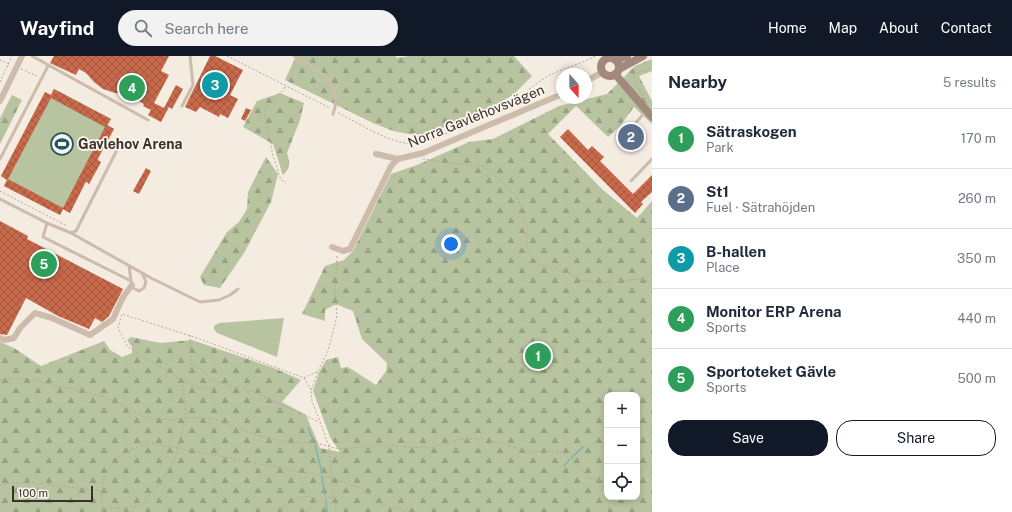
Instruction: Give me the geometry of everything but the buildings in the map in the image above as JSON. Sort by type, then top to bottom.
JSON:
[{"type":"street","points":[[0,100],[22,56]]},
{"type":"street","points":[[603,72],[602,58],[615,60],[643,56]]},
{"type":"street","points":[[603,72],[607,75],[617,72],[627,59]]},
{"type":"street","points":[[615,60],[618,64],[617,72],[650,111]]},
{"type":"street","points":[[592,78],[603,72]]},
{"type":"street","name":"Norra Gavlehovsvägen","points":[[376,154],[398,159],[423,153],[556,97]]},
{"type":"street","name":"Norra Gavlehovsvägen","points":[[334,249],[343,251],[350,249],[391,166],[398,159]]},
{"type":"street","points":[[0,338],[4,340],[14,338],[20,328],[35,313],[52,318],[90,335],[113,319],[123,297],[132,283]]},
{"type":"lane","points":[[32,56],[148,120]]},
{"type":"lane","points":[[182,106],[193,85],[190,56]]},
{"type":"lane","points":[[294,56],[328,78],[333,86],[335,94],[334,112]]},
{"type":"lane","points":[[0,159],[48,66]]},
{"type":"lane","points":[[632,126],[638,129],[639,138],[634,144],[628,144],[622,141],[622,132],[626,127],[632,126],[650,111]]},
{"type":"lane","points":[[71,233],[76,231],[121,142]]},
{"type":"lane","points":[[631,181],[652,159]]},
{"type":"lane","points":[[0,199],[47,223],[71,233],[142,273],[200,302],[219,300],[238,289]]},
{"type":"lane","points":[[47,223],[43,237],[132,283]]},
{"type":"lane","points":[[129,266],[132,288],[139,291],[144,288],[146,282],[142,273]]},
{"type":"path","points":[[0,82],[12,56]]},
{"type":"path","points":[[227,56],[334,112],[383,135],[410,145],[434,140],[504,110],[551,74],[595,56]]},
{"type":"path","points":[[627,59],[640,92],[650,111]]},
{"type":"path","points":[[633,74],[652,68]]},
{"type":"path","points":[[285,86],[279,98],[269,103],[264,110],[273,156],[281,180],[286,182]]},
{"type":"path","points":[[418,159],[483,166],[517,196],[527,225],[527,251],[538,263],[569,273],[579,280],[608,282],[642,279],[652,282]]},
{"type":"path","points":[[0,191],[76,231]]},
{"type":"path","points":[[311,391],[318,371],[328,351],[338,316],[335,293],[334,249]]},
{"type":"path","points":[[222,382],[212,388],[204,389],[183,381],[128,347],[118,328],[122,314],[190,335],[304,378],[311,391],[312,401],[319,423],[329,446],[333,496],[335,498],[336,512]]},
{"type":"path","points":[[190,335],[191,365],[204,371],[209,379],[254,392],[319,423]]},
{"type":"path","points":[[304,378],[318,371]]},
{"type":"path","points":[[0,380],[17,378],[33,380],[105,397],[146,418],[169,420],[186,418],[213,419],[259,436],[286,442],[313,442],[334,448],[346,449],[375,445],[430,448],[461,439],[485,439],[531,452],[556,452],[566,455],[590,478],[604,481]]},
{"type":"path","points":[[183,381],[186,418],[178,447],[175,458],[158,487],[153,489],[145,503],[137,506],[116,509],[110,507],[103,511],[100,491],[110,465],[140,445],[152,443],[178,447],[332,478],[363,489],[383,505],[410,512]]},
{"type":"path","points":[[640,473],[652,461]]},
{"type":"path","points":[[0,485],[30,482],[100,491]]},
{"type":"path","points":[[306,512],[315,500],[333,496]]},
{"type":"path","points":[[280,512],[281,509],[298,498],[313,497],[317,500]]},
{"type":"path","points":[[504,512],[510,512]]},
{"type":"green space","points":[[296,56],[396,56],[396,58],[410,56],[514,56],[532,76],[513,95],[486,110],[430,133],[414,135],[393,131],[373,123],[285,80]]},
{"type":"green space","points":[[652,59],[652,71],[639,76],[652,101],[652,124],[634,107],[620,126],[608,137],[576,106],[548,134],[603,190],[637,218],[652,201],[652,512],[0,512],[0,342],[14,348],[41,366],[104,341],[110,350],[122,357],[132,353],[132,347],[127,340],[131,337],[160,343],[192,340],[274,368],[301,380],[282,402],[306,415],[320,448],[340,452],[330,437],[313,391],[319,372],[326,360],[338,357],[341,368],[348,367],[376,385],[386,371],[387,363],[362,339],[353,311],[336,304],[325,310],[325,321],[302,314],[325,266],[344,260],[353,251],[391,174],[417,165],[469,142],[493,139],[559,106],[567,104],[592,104],[592,98],[607,94],[635,66]]},
{"type":"green space","name":"Gavlehov Arena","points":[[54,89],[111,119],[108,125],[114,129],[98,159],[101,162],[89,184],[86,182],[70,213],[63,209],[60,215],[4,186],[7,180],[1,176],[45,92],[51,95]]},
{"type":"green space","points":[[280,93],[304,103],[300,120],[287,153],[289,167],[283,175],[273,144],[243,127],[257,101]]},
{"type":"green space","points":[[12,95],[22,100],[0,144],[0,118]]},
{"type":"green space","points":[[266,157],[278,174],[271,202],[244,253],[220,288],[204,285],[200,277],[227,232],[239,222],[247,209],[248,192]]},
{"type":"green space","points":[[284,318],[277,357],[217,333],[214,329],[214,326],[219,323]]},
{"type":"waterway","points":[[308,428],[313,440]]},
{"type":"waterway","points":[[315,445],[322,473]]},
{"type":"waterway","points":[[571,458],[583,447]]},
{"type":"waterway","points":[[564,466],[569,460]]},
{"type":"waterway","points":[[322,477],[325,495]]},
{"type":"waterway","points":[[326,501],[327,512]]},
{"type":"place","name":"B-hallen","points":[[215,85]]},
{"type":"place","name":"Monitor ERP Arena","points":[[132,88]]},
{"type":"place","name":"St1","points":[[631,137]]},
{"type":"place","name":"Gavlehov Arena","points":[[62,144]]},
{"type":"place","name":"Sportoteket Gävle","points":[[44,264]]},
{"type":"place","name":"Sätraskogen","points":[[538,356]]}]
